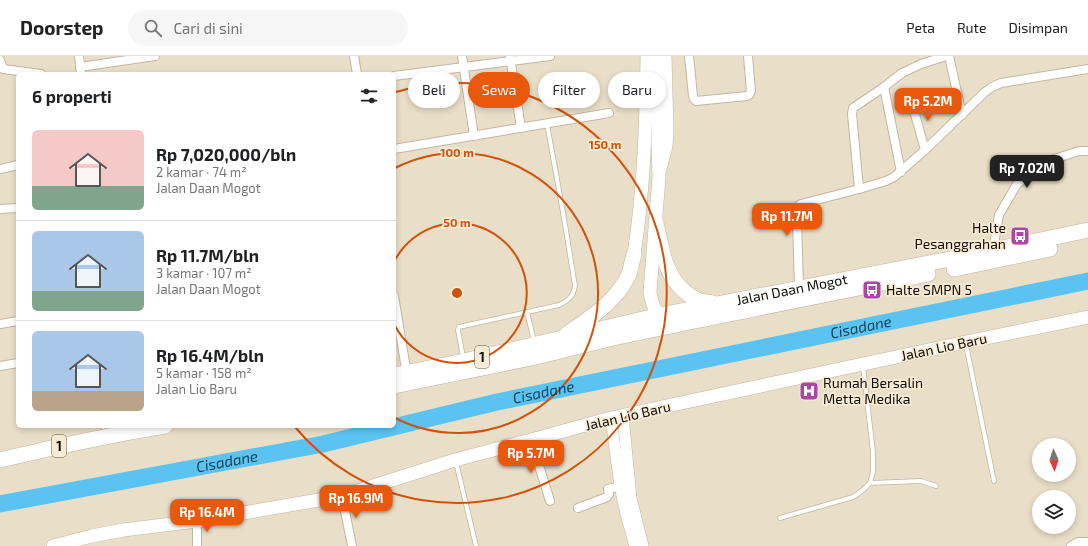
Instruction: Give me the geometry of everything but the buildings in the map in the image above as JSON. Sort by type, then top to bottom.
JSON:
[{"type":"highway","points":[[656,223],[669,272],[676,284],[692,297],[700,301],[720,304]]},
{"type":"highway","name":"Jalan Daan Mogot","points":[[401,380],[536,357],[613,338],[685,323],[808,291],[1088,230]]},
{"type":"highway","name":"Jalan Daan Mogot","points":[[401,380],[464,361],[660,315],[720,304],[981,264],[1088,241]]},
{"type":"highway","points":[[558,340],[591,318],[617,292],[629,273],[634,255]]},
{"type":"highway","name":"1","points":[[0,451],[110,428]]},
{"type":"highway","name":"1","points":[[0,460],[75,442],[110,428]]},
{"type":"main road","points":[[634,255],[640,216],[643,178],[647,110],[647,56]]},
{"type":"main road","points":[[658,56],[659,177],[650,292],[653,307],[660,315]]},
{"type":"main road","name":"Jalan Daan Mogot","points":[[660,315],[666,319],[685,323]]},
{"type":"main road","name":"Jalan Lio Baru","points":[[53,546],[93,539],[123,530],[197,521],[342,496],[455,460],[617,417],[1088,317]]},
{"type":"street","points":[[79,56],[80,70],[153,56]]},
{"type":"street","points":[[354,56],[357,72]]},
{"type":"street","points":[[462,56],[474,136]]},
{"type":"street","points":[[396,76],[510,59],[550,56]]},
{"type":"street","points":[[659,177],[667,146],[668,132],[666,56]]},
{"type":"street","points":[[689,56],[694,99],[696,101],[747,96],[751,91],[748,56]]},
{"type":"street","points":[[859,189],[852,114],[853,108],[902,73],[921,64],[947,56],[962,115]]},
{"type":"street","points":[[510,59],[521,128]]},
{"type":"street","points":[[0,60],[3,69],[26,72]]},
{"type":"street","points":[[808,291],[797,211],[798,206],[886,181],[894,177],[992,87],[1001,83],[1088,69]]},
{"type":"street","points":[[884,86],[901,172]]},
{"type":"street","points":[[911,100],[925,150]]},
{"type":"street","points":[[396,149],[609,113]]},
{"type":"street","points":[[993,250],[999,215],[1017,184],[1045,162],[1079,151],[1088,151]]},
{"type":"street","points":[[0,168],[16,165]]},
{"type":"street","points":[[0,209],[16,208]]},
{"type":"street","points":[[396,320],[401,380]]},
{"type":"street","points":[[0,324],[16,321]]},
{"type":"street","points":[[0,366],[16,363]]},
{"type":"street","points":[[617,417],[620,486],[635,546]]},
{"type":"street","points":[[617,417],[631,498],[643,546]]},
{"type":"street","points":[[531,440],[550,501]]},
{"type":"street","points":[[578,508],[607,497],[609,494],[608,489],[620,486]]},
{"type":"street","points":[[342,496],[352,546]]},
{"type":"street","points":[[197,521],[197,546]]},
{"type":"street","points":[[1071,546],[1078,542],[1088,542]]},
{"type":"lane","points":[[464,361],[458,330],[459,327],[559,305],[564,303],[574,293],[575,286],[547,123]]},
{"type":"lane","points":[[527,312],[534,345]]},
{"type":"lane","points":[[966,342],[994,481]]},
{"type":"lane","points":[[780,518],[853,497],[863,490],[870,482],[873,472],[873,452],[862,364]]},
{"type":"lane","points":[[455,460],[476,546]]},
{"type":"lane","points":[[870,482],[920,481],[936,486]]},
{"type":"waterway","name":"Cisadane","points":[[396,426],[497,402],[1088,281]]},
{"type":"waterway","name":"Cisadane","points":[[0,504],[323,444],[389,428]]},
{"type":"place","name":"Halte Pesanggrahan","points":[[1020,236]]},
{"type":"place","name":"Halte SMPN 5","points":[[872,290]]},
{"type":"place","name":"Rumah Bersalin Metta Medika","points":[[809,391]]}]
